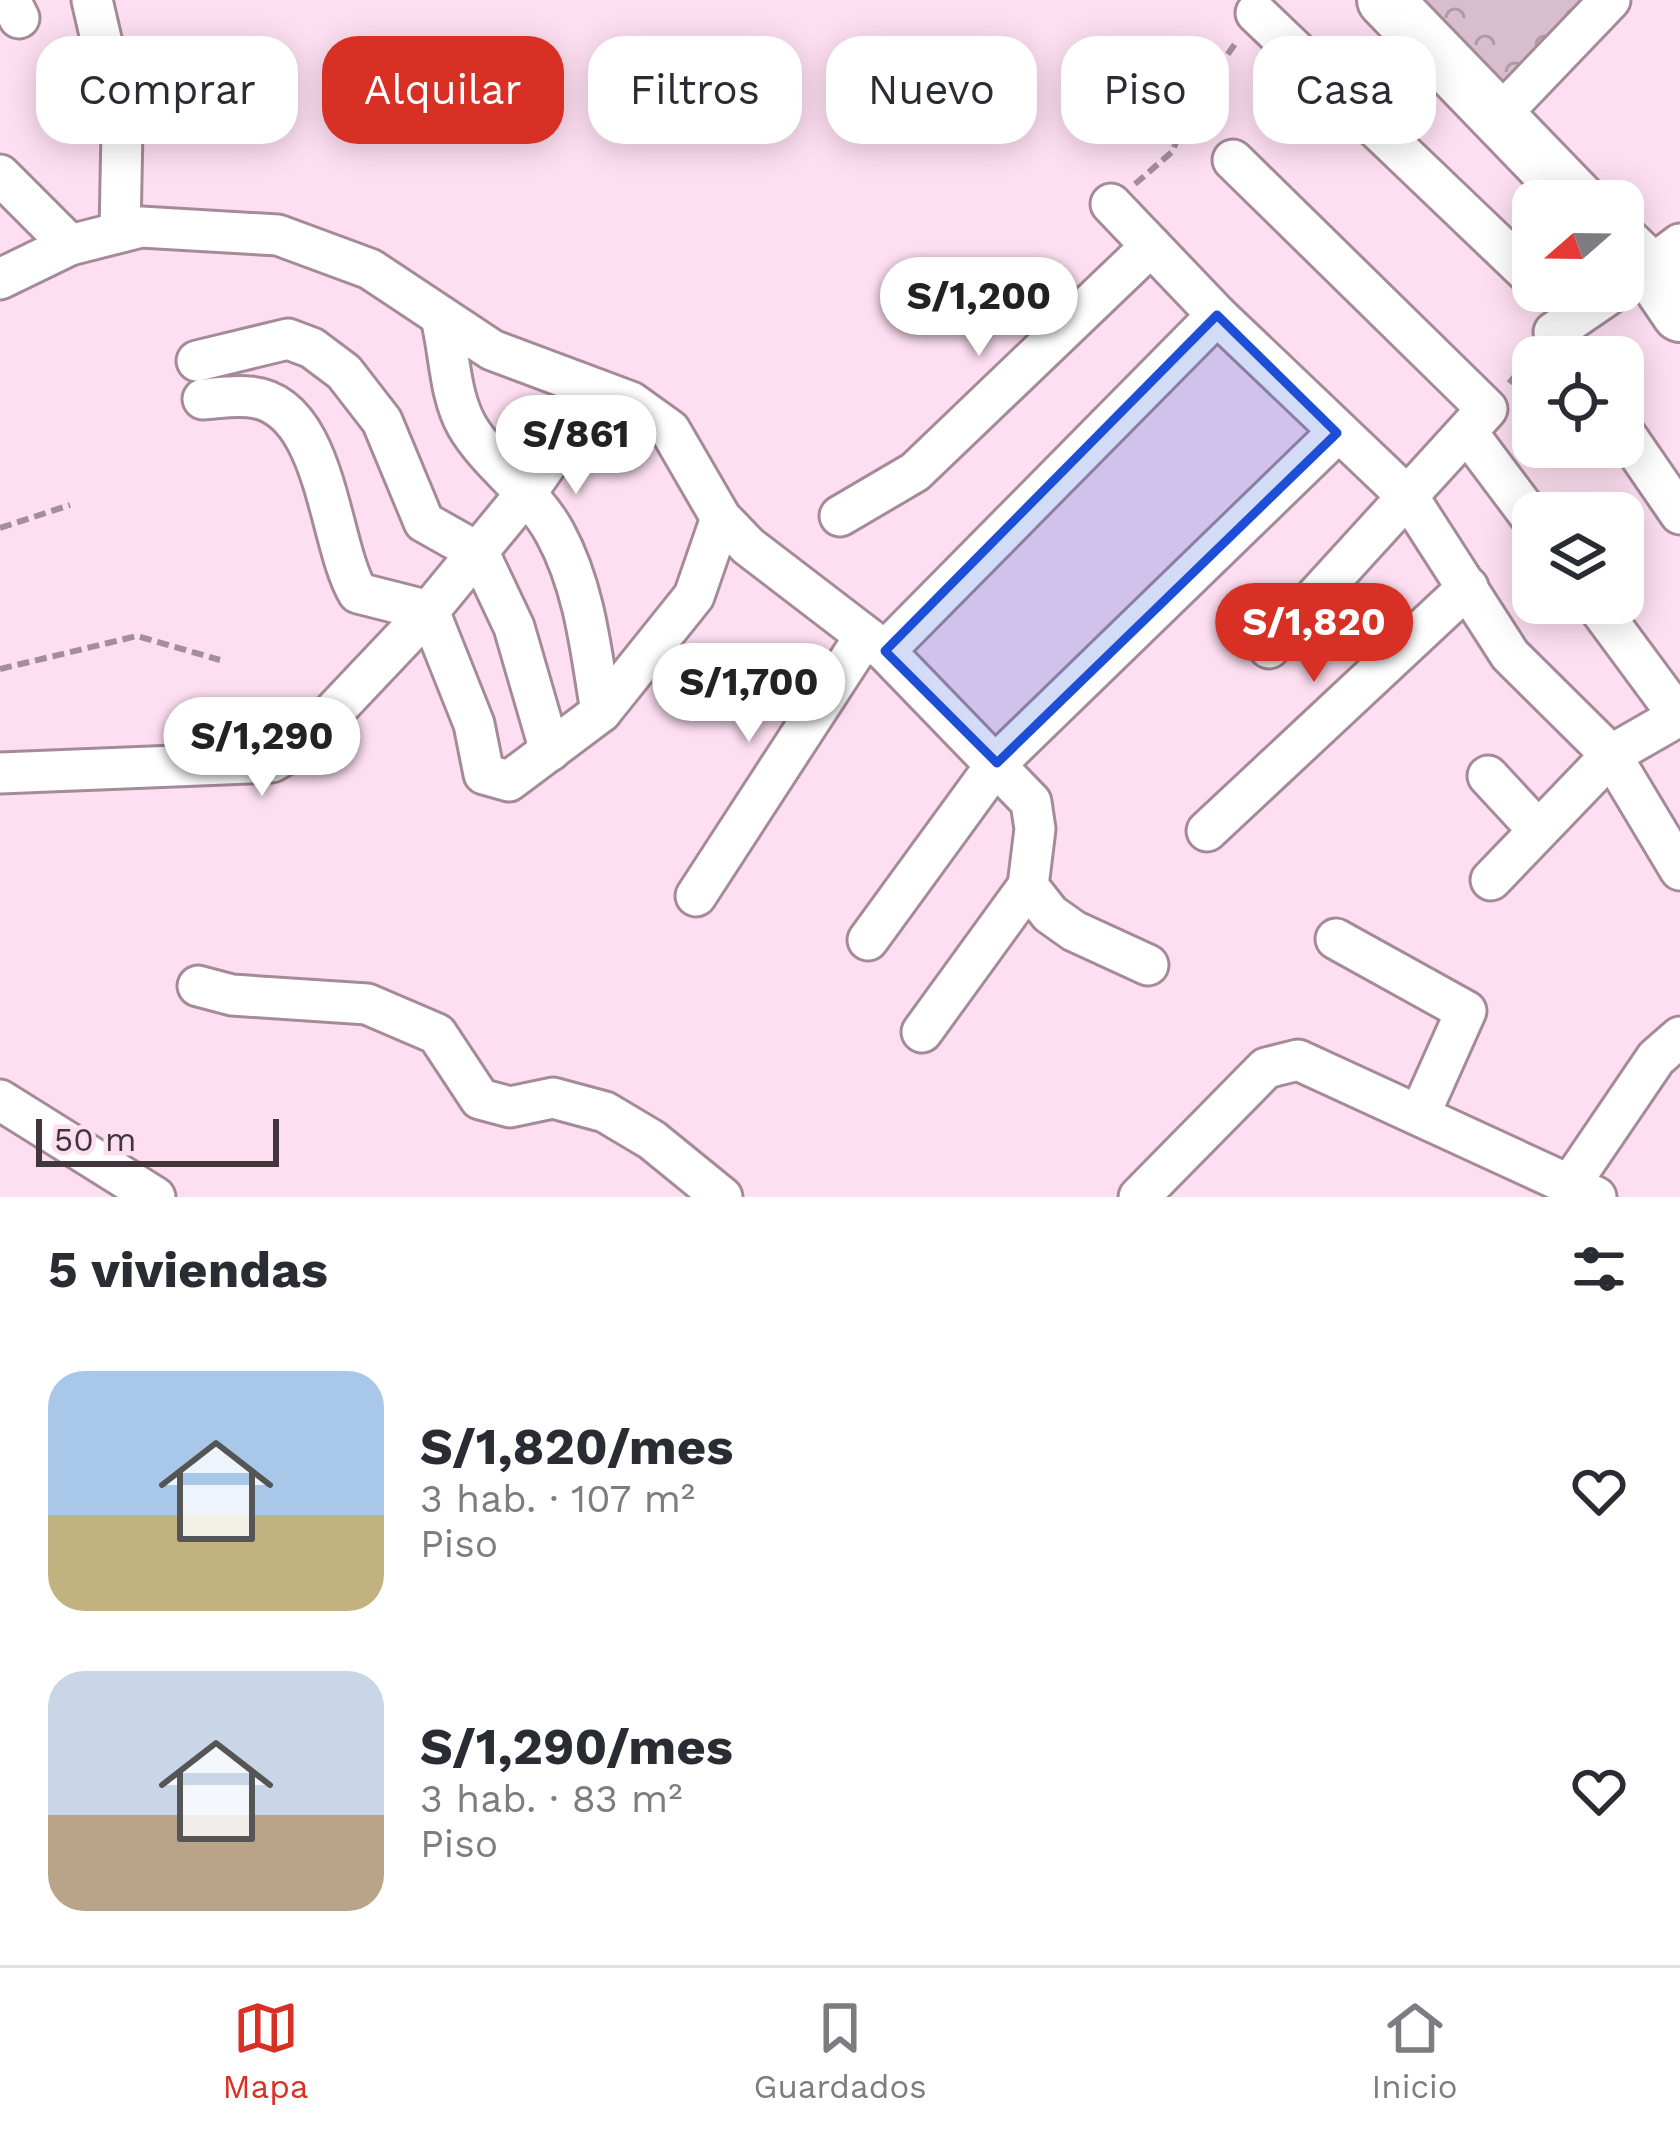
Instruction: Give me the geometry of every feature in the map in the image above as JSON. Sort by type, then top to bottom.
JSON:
[{"type":"street","points":[[92,0],[122,130],[120,232]]},
{"type":"street","points":[[1385,0],[1558,180]]},
{"type":"street","points":[[1496,119],[1610,0]]},
{"type":"street","points":[[1256,13],[1512,258]]},
{"type":"street","points":[[1234,160],[1477,420],[1517,492]]},
{"type":"street","points":[[8,189],[70,245]]},
{"type":"street","points":[[1111,204],[1217,315],[1409,498],[1510,655],[1611,755],[1680,870]]},
{"type":"street","points":[[0,279],[70,245],[141,227],[278,235],[370,269],[492,350],[632,402],[670,430],[721,518],[748,546],[875,643],[998,763],[1031,802],[1035,829],[1028,886],[922,1032]]},
{"type":"street","points":[[840,516],[915,472],[1151,246]]},
{"type":"street","points":[[1644,274],[1680,314]]},
{"type":"street","points":[[696,896],[875,643],[1217,315]]},
{"type":"street","points":[[441,318],[454,392],[468,427],[527,492],[556,533],[584,602],[602,712]]},
{"type":"street","points":[[429,610],[358,593],[346,574],[323,477],[296,423],[255,396],[200,380],[288,339],[312,348],[344,372],[382,421],[424,522],[479,554],[514,627],[550,751]]},
{"type":"street","points":[[0,773],[272,762],[304,743],[479,554],[598,390]]},
{"type":"street","points":[[1270,648],[1477,420]]},
{"type":"street","points":[[868,940],[998,763],[1337,433]]},
{"type":"street","points":[[1644,462],[1680,514]]},
{"type":"street","points":[[429,610],[474,724],[484,774],[509,781],[602,712],[694,596],[721,518]]},
{"type":"street","points":[[1207,831],[1468,587]]},
{"type":"street","points":[[1491,880],[1611,755],[1680,717],[1611,624]]},
{"type":"street","points":[[1488,776],[1538,830]]},
{"type":"street","points":[[1028,886],[1050,914],[1074,931],[1148,965]]},
{"type":"street","points":[[1336,939],[1466,1011],[1420,1114]]},
{"type":"street","points":[[198,986],[232,995],[367,1004],[437,1034],[481,1099],[509,1107],[553,1098],[604,1112],[652,1140],[722,1197]]},
{"type":"street","points":[[1139,1197],[1266,1068],[1298,1060],[1583,1190],[1656,1058],[1680,1037]]},
{"type":"street","points":[[0,1100],[155,1197]]},
{"type":"path","points":[[1111,204],[1172,152],[1191,106],[1256,13]]},
{"type":"path","points":[[1477,420],[1561,324]]},
{"type":"path","points":[[0,527],[70,505]]},
{"type":"path","points":[[0,669],[136,636],[220,660]]},
{"type":"highlighted area","points":[[1217,315],[1337,433],[997,763],[885,651]]},
{"type":"green space","points":[[1385,0],[1603,0],[1496,119],[1436,55],[1436,36],[1419,36]]},
{"type":"green space","points":[[1481,0],[1550,0],[1515,34]]}]
